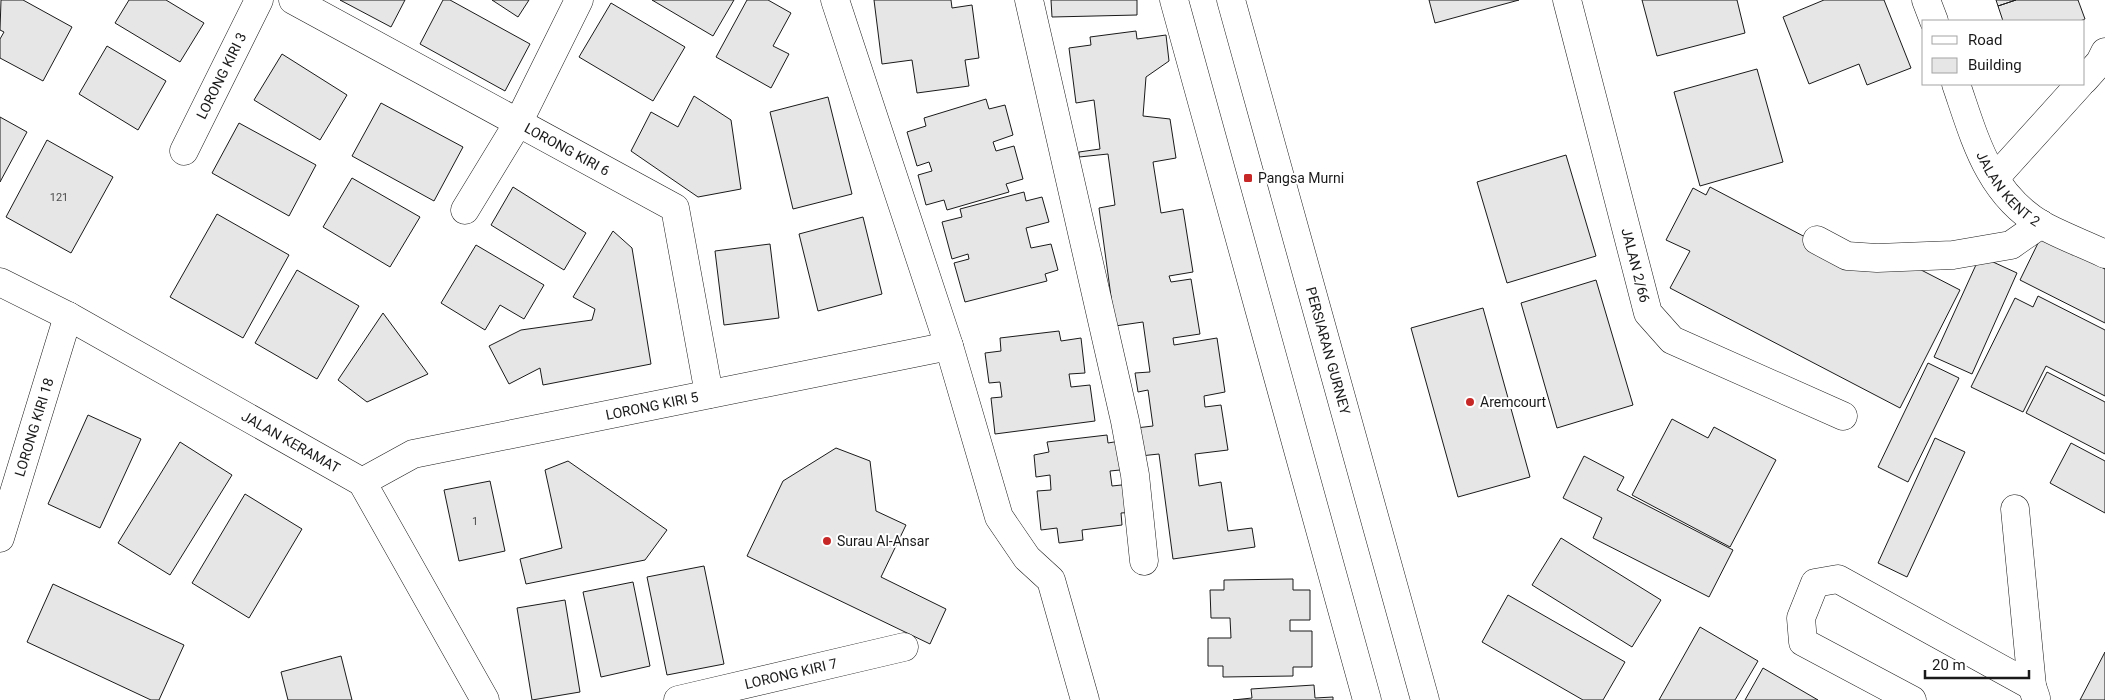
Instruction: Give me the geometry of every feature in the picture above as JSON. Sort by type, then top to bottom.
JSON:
[{"type":"street","name":"LORONG KIRI 3","points":[[184,151],[259,0]]},
{"type":"street","name":"LORONG KIRI 6","points":[[293,0],[675,208],[709,394]]},
{"type":"street","points":[[465,210],[518,123],[579,0]]},
{"type":"street","points":[[835,0],[949,346],[1000,517],[1027,558],[1051,580],[1085,700]]},
{"type":"street","points":[[1029,0],[1125,422],[1135,475],[1144,561]]},
{"type":"street","points":[[1174,0],[1367,700]]},
{"type":"street","name":"PERSIARAN GURNEY","points":[[1231,0],[1425,700]]},
{"type":"street","name":"JALAN 2/66","points":[[1567,0],[1648,313],[1672,340],[1843,416]]},
{"type":"street","points":[[1926,0],[1934,20]]},
{"type":"street","points":[[2085,79],[2100,62],[2105,52]]},
{"type":"street","name":"JALAN KENT 2","points":[[1956,85],[1983,160],[2009,198],[2041,224],[2105,254]]},
{"type":"street","points":[[1994,178],[2079,85]]},
{"type":"street","points":[[1816,240],[1847,256],[1877,258],[1954,255],[2010,245],[2041,224]]},
{"type":"street","name":"JALAN KERAMAT","points":[[0,282],[68,316],[362,482]]},
{"type":"street","name":"LORONG KIRI 18","points":[[0,538],[68,316]]},
{"type":"street","name":"LORONG KIRI 5","points":[[362,482],[413,454],[949,346]]},
{"type":"street","points":[[362,482],[485,700]]},
{"type":"street","points":[[2015,509],[2034,693]]},
{"type":"street","points":[[1912,700],[1803,642],[1801,618],[1815,583],[1838,579],[2034,693]]},
{"type":"street","name":"LORONG KIRI 7","points":[[678,700],[904,648]]},
{"type":"building","points":[[1,0],[23,0],[72,27],[43,81],[0,58],[0,39],[4,32],[0,30]]},
{"type":"building","points":[[129,0],[166,0],[204,23],[180,62],[115,23]]},
{"type":"building","points":[[340,0],[405,0],[391,27]]},
{"type":"building","points":[[443,0],[450,0],[530,44],[505,91],[420,44]]},
{"type":"building","points":[[492,0],[529,0],[518,17]]},
{"type":"building","points":[[652,0],[734,0],[713,36]]},
{"type":"building","points":[[747,0],[768,0],[791,13],[773,46],[789,54],[771,88],[716,57]]},
{"type":"building","points":[[874,0],[951,0],[952,8],[972,5],[979,58],[965,60],[969,86],[917,93],[912,60],[882,64]]},
{"type":"building","points":[[1051,0],[1137,0],[1137,15],[1052,17]]},
{"type":"building","points":[[1429,0],[1519,0],[1435,23]]},
{"type":"building","points":[[1642,0],[1737,0],[1745,33],[1657,56]]},
{"type":"building","points":[[1824,0],[1884,0],[1911,68],[1867,85],[1859,64],[1809,84],[1783,17]]},
{"type":"building","points":[[1996,0],[2016,0],[1998,6]]},
{"type":"building","points":[[2016,0],[2078,0],[2085,19],[2003,20],[1998,6]]},
{"type":"building","points":[[611,3],[685,47],[653,101],[579,57]]},
{"type":"building","points":[[1136,31],[1137,39],[1166,35],[1169,61],[1146,77],[1143,116],[1170,119],[1176,158],[1153,162],[1161,213],[1183,209],[1193,272],[1169,276],[1171,282],[1191,279],[1200,334],[1173,338],[1174,345],[1217,338],[1225,392],[1204,396],[1205,407],[1221,405],[1228,450],[1195,454],[1199,486],[1221,482],[1228,531],[1252,528],[1255,547],[1173,559],[1159,454],[1140,456],[1136,428],[1153,426],[1148,390],[1138,392],[1135,373],[1150,372],[1143,322],[1115,326],[1099,208],[1115,205],[1108,154],[1079,157],[1079,152],[1100,149],[1094,100],[1076,103],[1069,48],[1091,45],[1090,37]]},
{"type":"building","points":[[107,46],[166,81],[138,130],[79,94]]},
{"type":"building","points":[[282,54],[347,95],[320,140],[254,100]]},
{"type":"building","points":[[1757,69],[1783,162],[1700,186],[1674,92]]},
{"type":"building","points":[[694,96],[731,120],[741,189],[698,197],[631,151],[651,112],[678,127]]},
{"type":"building","points":[[828,97],[852,194],[793,209],[770,112]]},
{"type":"building","points":[[986,99],[989,109],[1005,105],[1013,135],[993,142],[996,151],[1014,146],[1023,179],[1006,184],[1009,192],[947,210],[944,200],[926,205],[918,175],[932,171],[929,162],[917,166],[907,132],[926,126],[924,118]]},
{"type":"building","points":[[381,103],[463,147],[434,201],[352,156]]},
{"type":"building","points":[[0,117],[27,132],[0,182]]},
{"type":"building","points":[[239,123],[316,165],[289,216],[212,173]]},
{"type":"building","points":[[47,140],[113,177],[71,253],[6,217]]},
{"type":"building","points":[[1566,155],[1596,256],[1507,283],[1477,182]]},
{"type":"building","points":[[352,178],[420,217],[390,267],[323,227]]},
{"type":"building","points":[[513,187],[586,233],[564,270],[491,225]]},
{"type":"building","points":[[1710,187],[1866,269],[1894,256],[1960,290],[1900,408],[1670,288],[1690,251],[1666,240],[1693,188],[1706,195]]},
{"type":"building","points":[[1024,192],[1026,201],[1042,197],[1049,222],[1026,228],[1031,248],[1051,244],[1058,270],[1045,274],[1047,281],[965,302],[954,263],[969,259],[968,254],[952,259],[942,222],[962,217],[960,209]]},
{"type":"building","points":[[217,214],[289,255],[243,338],[170,297]]},
{"type":"building","points":[[863,217],[882,294],[818,311],[799,234]]},
{"type":"building","points":[[613,231],[632,248],[651,364],[543,385],[540,368],[509,384],[489,346],[521,330],[592,320],[595,309],[573,297]]},
{"type":"building","points":[[2041,237],[2105,269],[2105,323],[2020,280]]},
{"type":"building","points":[[770,244],[779,318],[724,325],[715,251]]},
{"type":"building","points":[[476,245],[544,285],[524,319],[500,305],[485,330],[441,303]]},
{"type":"building","points":[[1980,256],[2017,273],[1972,374],[1934,357]]},
{"type":"building","points":[[297,270],[359,306],[317,379],[255,343]]},
{"type":"building","points":[[1596,280],[1633,405],[1557,428],[1521,303]]},
{"type":"building","points":[[2038,296],[2105,330],[2105,396],[2046,366],[2023,412],[1971,387],[2015,298],[2033,307]]},
{"type":"building","name":"Aremcourt","points":[[1483,308],[1530,477],[1458,497],[1411,328]]},
{"type":"building","points":[[383,313],[428,374],[367,402],[338,380]]},
{"type":"building","points":[[1059,331],[1061,341],[1081,338],[1085,373],[1069,374],[1071,387],[1090,385],[1095,421],[995,434],[991,398],[1002,397],[1000,382],[989,383],[985,353],[1001,351],[1000,338]]},
{"type":"building","points":[[1928,363],[1959,378],[1908,482],[1878,467]]},
{"type":"building","points":[[2047,372],[2105,402],[2105,454],[2026,413]]},
{"type":"building","points":[[88,415],[141,439],[100,528],[48,504]]},
{"type":"building","points":[[1672,419],[1708,438],[1714,427],[1776,460],[1730,547],[1632,495]]},
{"type":"building","points":[[1107,435],[1108,443],[1126,440],[1130,469],[1110,471],[1112,486],[1131,484],[1135,512],[1121,513],[1122,525],[1082,530],[1083,540],[1059,543],[1057,528],[1041,530],[1037,491],[1051,490],[1050,475],[1036,477],[1034,455],[1049,452],[1047,442]]},
{"type":"building","points":[[1935,438],[1965,452],[1907,577],[1878,563]]},
{"type":"building","points":[[180,442],[232,475],[170,575],[118,543]]},
{"type":"building","points":[[2071,443],[2105,461],[2105,513],[2050,483]]},
{"type":"building","name":"Surau Al-Ansar","points":[[836,448],[870,461],[876,511],[906,525],[881,577],[946,609],[930,644],[747,556],[783,481]]},
{"type":"building","points":[[1584,456],[1624,477],[1617,490],[1733,550],[1709,597],[1593,538],[1602,518],[1563,498]]},
{"type":"building","points":[[568,461],[667,530],[645,560],[526,584],[520,559],[562,548],[545,470]]},
{"type":"building","points":[[490,481],[505,551],[459,561],[444,490]]},
{"type":"building","points":[[245,494],[302,529],[249,618],[192,583]]},
{"type":"building","points":[[1561,538],[1661,600],[1632,647],[1532,585]]},
{"type":"building","points":[[704,566],[724,664],[667,675],[647,577]]},
{"type":"building","points":[[1293,579],[1293,590],[1310,590],[1310,620],[1290,620],[1290,631],[1312,631],[1312,667],[1293,667],[1293,676],[1223,677],[1223,666],[1208,666],[1208,638],[1231,638],[1230,618],[1211,618],[1210,590],[1224,590],[1224,580]]},
{"type":"building","points":[[633,582],[650,666],[601,677],[583,592]]},
{"type":"building","points":[[53,584],[184,645],[159,700],[151,700],[27,642]]},
{"type":"building","points":[[1508,595],[1625,662],[1603,700],[1583,700],[1482,642]]},
{"type":"building","points":[[565,600],[580,692],[532,700],[517,608]]},
{"type":"building","points":[[1700,627],[1758,661],[1735,700],[1659,700]]},
{"type":"building","points":[[2105,652],[2105,700],[2080,700]]},
{"type":"building","points":[[341,656],[352,700],[288,700],[281,672]]},
{"type":"building","points":[[1763,668],[1818,700],[1745,700]]},
{"type":"building","points":[[1314,685],[1315,698],[1333,697],[1333,700],[1233,700],[1252,698],[1251,689]]},
{"type":"place","name":"Pangsa Murni","points":[[1248,178]]},
{"type":"place","name":"Aremcourt","points":[[1470,402]]},
{"type":"place","name":"Surau Al-Ansar","points":[[827,541]]}]
